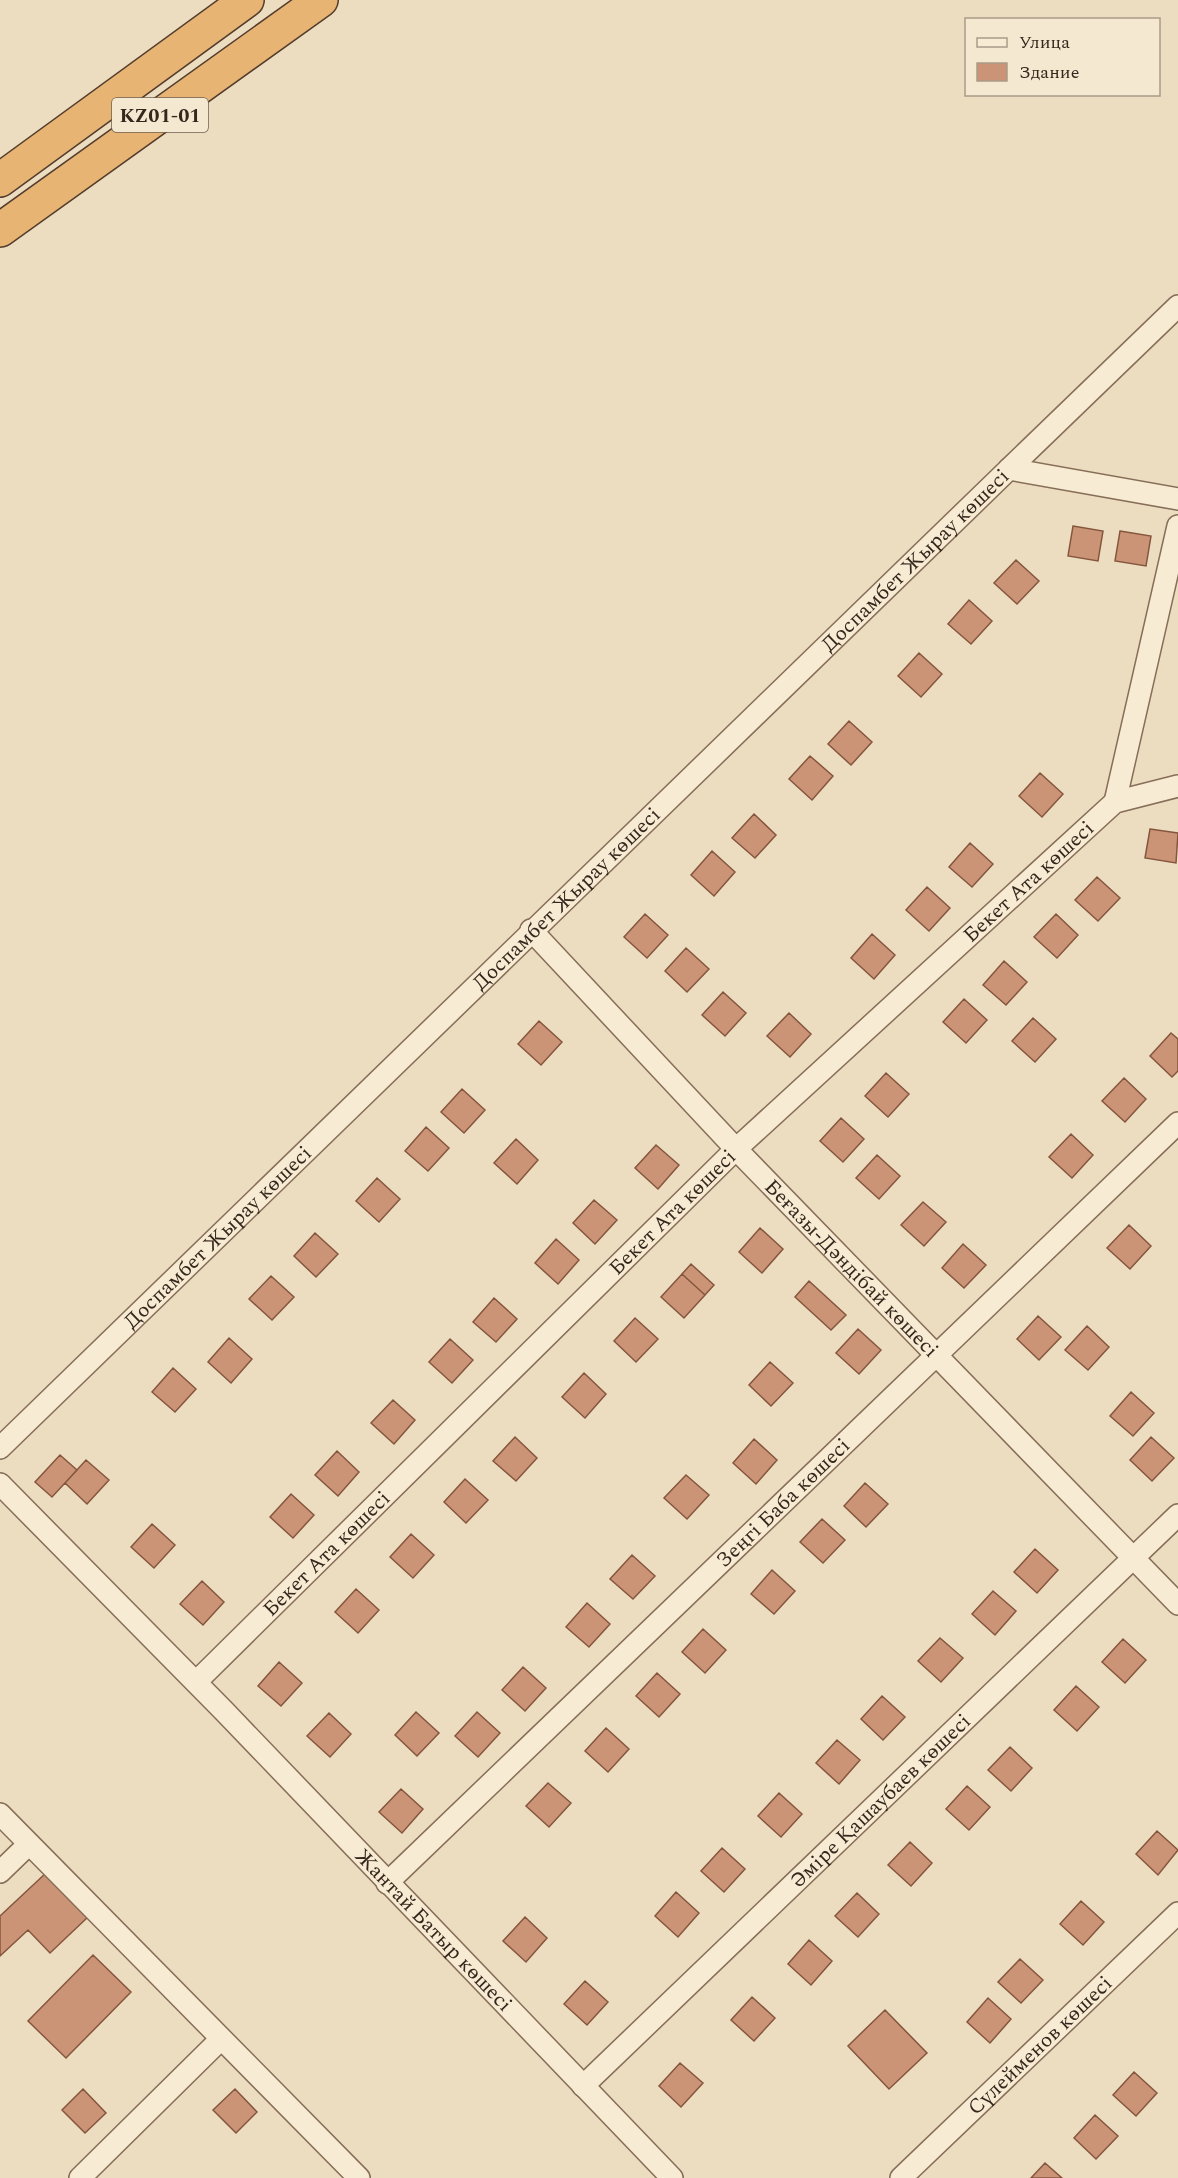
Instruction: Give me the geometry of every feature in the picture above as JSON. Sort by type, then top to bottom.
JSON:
[{"type":"highway","name":"KZ01-01","points":[[0,180],[247,0]]},
{"type":"highway","name":"KZ01-01","points":[[0,230],[321,0]]},
{"type":"street","points":[[1009,469],[1178,306]]},
{"type":"street","name":"Доспамбет Жырау көшесі","points":[[0,1448],[531,930],[1009,469],[1178,499]]},
{"type":"street","points":[[1115,802],[1178,526]]},
{"type":"street","name":"Бекет Ата көшесі","points":[[196,1682],[736,1149],[1115,802],[1178,786]]},
{"type":"street","name":"Беғазы-Дәндібай көшесі","points":[[531,930],[736,1149],[938,1354],[1178,1604]]},
{"type":"street","name":"Зеңгі Баба көшесі","points":[[387,1883],[1178,1124]]},
{"type":"street","name":"Жантай Батыр көшесі","points":[[0,1484],[196,1682],[672,2178]]},
{"type":"street","name":"Әміре Қашаубаев көшесі","points":[[583,2086],[1178,1515]]},
{"type":"street","points":[[0,1814],[359,2178]]},
{"type":"street","points":[[0,1872],[29,1844]]},
{"type":"street","name":"Сүлейменов көшесі","points":[[901,2178],[1178,1913]]},
{"type":"street","points":[[80,2178],[220,2039]]},
{"type":"building","points":[[1073,526],[1103,531],[1098,561],[1068,556]]},
{"type":"building","points":[[1120,531],[1151,536],[1146,566],[1115,561]]},
{"type":"building","points":[[1016,560],[1039,581],[1017,604],[994,583]]},
{"type":"building","points":[[969,600],[992,621],[971,644],[948,624]]},
{"type":"building","points":[[919,653],[942,674],[921,697],[898,676]]},
{"type":"building","points":[[849,721],[872,742],[851,765],[828,744]]},
{"type":"building","points":[[810,756],[833,776],[812,800],[789,779]]},
{"type":"building","points":[[1040,773],[1063,794],[1042,817],[1019,796]]},
{"type":"building","points":[[754,814],[776,835],[755,858],[732,838]]},
{"type":"building","points":[[1150,829],[1178,833],[1176,863],[1145,858]]},
{"type":"building","points":[[970,843],[993,864],[972,887],[949,867]]},
{"type":"building","points":[[712,851],[735,872],[714,896],[691,875]]},
{"type":"building","points":[[1097,877],[1120,898],[1098,921],[1075,900]]},
{"type":"building","points":[[927,887],[950,908],[929,931],[906,910]]},
{"type":"building","points":[[645,914],[668,935],[647,958],[624,937]]},
{"type":"building","points":[[1056,914],[1078,935],[1057,958],[1034,937]]},
{"type":"building","points":[[872,934],[895,955],[874,979],[851,958]]},
{"type":"building","points":[[686,948],[709,969],[687,992],[665,971]]},
{"type":"building","points":[[1004,961],[1027,982],[1006,1005],[983,985]]},
{"type":"building","points":[[723,992],[746,1013],[725,1036],[702,1015]]},
{"type":"building","points":[[964,999],[987,1020],[966,1043],[943,1022]]},
{"type":"building","points":[[789,1013],[811,1034],[790,1057],[767,1036]]},
{"type":"building","points":[[1033,1018],[1056,1039],[1035,1062],[1012,1041]]},
{"type":"building","points":[[539,1021],[562,1042],[541,1065],[518,1044]]},
{"type":"building","points":[[1171,1033],[1178,1039],[1178,1071],[1172,1077],[1150,1056]]},
{"type":"building","points":[[886,1073],[909,1094],[888,1117],[865,1096]]},
{"type":"building","points":[[1124,1078],[1146,1099],[1125,1122],[1102,1101]]},
{"type":"building","points":[[462,1089],[485,1110],[464,1133],[441,1112]]},
{"type":"building","points":[[841,1118],[864,1139],[843,1162],[820,1141]]},
{"type":"building","points":[[426,1127],[449,1148],[428,1171],[405,1151]]},
{"type":"building","points":[[1071,1134],[1093,1155],[1072,1178],[1049,1157]]},
{"type":"building","points":[[516,1139],[538,1160],[517,1184],[494,1163]]},
{"type":"building","points":[[656,1145],[679,1165],[658,1189],[635,1168]]},
{"type":"building","points":[[877,1155],[900,1176],[879,1199],[856,1178]]},
{"type":"building","points":[[377,1178],[400,1199],[379,1222],[356,1201]]},
{"type":"building","points":[[594,1200],[617,1220],[595,1244],[573,1223]]},
{"type":"building","points":[[923,1202],[946,1222],[924,1246],[901,1225]]},
{"type":"building","points":[[1129,1225],[1151,1246],[1130,1269],[1107,1248]]},
{"type":"building","points":[[760,1228],[783,1249],[762,1273],[739,1252]]},
{"type":"building","points":[[315,1233],[338,1254],[316,1277],[294,1256]]},
{"type":"building","points":[[556,1239],[579,1260],[558,1284],[535,1263]]},
{"type":"building","points":[[963,1244],[986,1265],[964,1288],[942,1268]]},
{"type":"building","points":[[691,1264],[714,1285],[705,1295],[682,1274]]},
{"type":"building","points":[[682,1274],[705,1295],[684,1318],[661,1297]]},
{"type":"building","points":[[271,1276],[294,1297],[272,1320],[249,1299]]},
{"type":"building","points":[[809,1281],[846,1315],[831,1330],[795,1297]]},
{"type":"building","points":[[494,1298],[517,1319],[496,1342],[473,1322]]},
{"type":"building","points":[[1038,1316],[1061,1337],[1039,1360],[1017,1339]]},
{"type":"building","points":[[635,1318],[658,1339],[636,1362],[614,1341]]},
{"type":"building","points":[[1087,1326],[1109,1347],[1088,1370],[1065,1350]]},
{"type":"building","points":[[858,1329],[881,1350],[859,1374],[836,1353]]},
{"type":"building","points":[[229,1338],[252,1359],[231,1383],[208,1362]]},
{"type":"building","points":[[450,1339],[473,1360],[452,1383],[429,1362]]},
{"type":"building","points":[[770,1362],[793,1383],[771,1406],[749,1385]]},
{"type":"building","points":[[173,1368],[196,1389],[175,1412],[152,1392]]},
{"type":"building","points":[[584,1373],[606,1394],[585,1418],[562,1397]]},
{"type":"building","points":[[1131,1392],[1154,1413],[1133,1436],[1110,1416]]},
{"type":"building","points":[[393,1400],[415,1420],[394,1444],[371,1423]]},
{"type":"building","points":[[515,1437],[537,1458],[516,1481],[493,1461]]},
{"type":"building","points":[[1151,1437],[1174,1458],[1152,1481],[1130,1460]]},
{"type":"building","points":[[754,1439],[777,1460],[756,1484],[733,1463]]},
{"type":"building","points":[[337,1451],[359,1472],[338,1496],[315,1475]]},
{"type":"building","points":[[60,1455],[77,1470],[52,1497],[35,1482]]},
{"type":"building","points":[[86,1460],[109,1480],[87,1504],[65,1483]]},
{"type":"building","points":[[686,1475],[709,1495],[687,1519],[664,1498]]},
{"type":"building","points":[[465,1479],[488,1500],[466,1523],[444,1502]]},
{"type":"building","points":[[865,1483],[888,1504],[866,1527],[844,1506]]},
{"type":"building","points":[[291,1494],[314,1515],[293,1538],[270,1517]]},
{"type":"building","points":[[822,1519],[845,1540],[823,1563],[800,1542]]},
{"type":"building","points":[[152,1524],[175,1545],[154,1568],[131,1547]]},
{"type":"building","points":[[411,1534],[434,1555],[413,1578],[390,1557]]},
{"type":"building","points":[[1035,1549],[1058,1570],[1037,1593],[1014,1572]]},
{"type":"building","points":[[632,1555],[655,1576],[633,1599],[610,1579]]},
{"type":"building","points":[[772,1570],[795,1591],[774,1614],[751,1594]]},
{"type":"building","points":[[202,1581],[224,1602],[203,1625],[180,1604]]},
{"type":"building","points":[[356,1589],[379,1610],[358,1633],[335,1612]]},
{"type":"building","points":[[993,1591],[1016,1611],[995,1635],[972,1614]]},
{"type":"building","points":[[587,1603],[610,1624],[589,1647],[566,1627]]},
{"type":"building","points":[[703,1629],[726,1650],[705,1673],[682,1652]]},
{"type":"building","points":[[940,1638],[963,1658],[941,1682],[918,1661]]},
{"type":"building","points":[[1123,1639],[1146,1660],[1125,1683],[1102,1662]]},
{"type":"building","points":[[279,1662],[302,1683],[281,1706],[258,1686]]},
{"type":"building","points":[[523,1667],[546,1688],[525,1711],[502,1690]]},
{"type":"building","points":[[657,1673],[680,1694],[659,1717],[636,1696]]},
{"type":"building","points":[[1076,1686],[1099,1707],[1077,1731],[1054,1710]]},
{"type":"building","points":[[882,1696],[905,1717],[883,1740],[861,1719]]},
{"type":"building","points":[[416,1712],[439,1733],[417,1756],[395,1735]]},
{"type":"building","points":[[477,1712],[500,1733],[478,1757],[455,1736]]},
{"type":"building","points":[[329,1713],[351,1734],[330,1757],[307,1736]]},
{"type":"building","points":[[606,1728],[629,1749],[608,1772],[585,1751]]},
{"type":"building","points":[[837,1740],[860,1760],[839,1784],[816,1763]]},
{"type":"building","points":[[1010,1747],[1032,1768],[1011,1791],[988,1770]]},
{"type":"building","points":[[548,1783],[571,1803],[549,1827],[526,1806]]},
{"type":"building","points":[[967,1786],[990,1807],[969,1830],[946,1809]]},
{"type":"building","points":[[401,1789],[423,1809],[402,1833],[379,1812]]},
{"type":"building","points":[[779,1793],[802,1814],[781,1837],[758,1816]]},
{"type":"building","points":[[1157,1831],[1178,1850],[1158,1875],[1136,1854]]},
{"type":"building","points":[[910,1842],[932,1863],[911,1886],[888,1865]]},
{"type":"building","points":[[722,1848],[745,1869],[724,1892],[701,1871]]},
{"type":"building","points":[[47,1872],[89,1916],[50,1953],[28,1930],[0,1956],[0,1916]]},
{"type":"building","points":[[676,1892],[699,1913],[678,1937],[655,1916]]},
{"type":"building","points":[[857,1893],[879,1914],[858,1937],[835,1916]]},
{"type":"building","points":[[1081,1901],[1104,1922],[1083,1945],[1060,1924]]},
{"type":"building","points":[[525,1917],[547,1938],[526,1962],[503,1941]]},
{"type":"building","points":[[809,1940],[832,1961],[811,1985],[788,1964]]},
{"type":"building","points":[[93,1955],[131,1992],[66,2058],[28,2021]]},
{"type":"building","points":[[1020,1959],[1043,1980],[1021,2003],[998,1982]]},
{"type":"building","points":[[585,1981],[608,2002],[587,2025],[564,2004]]},
{"type":"building","points":[[752,1997],[775,2018],[754,2041],[731,2020]]},
{"type":"building","points":[[988,1998],[1011,2019],[990,2043],[967,2022]]},
{"type":"building","points":[[885,2010],[927,2053],[889,2089],[848,2046]]},
{"type":"building","points":[[680,2063],[703,2083],[681,2107],[659,2086]]},
{"type":"building","points":[[1134,2072],[1157,2093],[1136,2116],[1113,2095]]},
{"type":"building","points":[[83,2089],[106,2113],[85,2133],[62,2110]]},
{"type":"building","points":[[235,2089],[257,2112],[236,2133],[213,2110]]},
{"type":"building","points":[[1095,2115],[1118,2136],[1096,2159],[1074,2138]]},
{"type":"building","points":[[1045,2163],[1062,2178],[1031,2178]]}]
